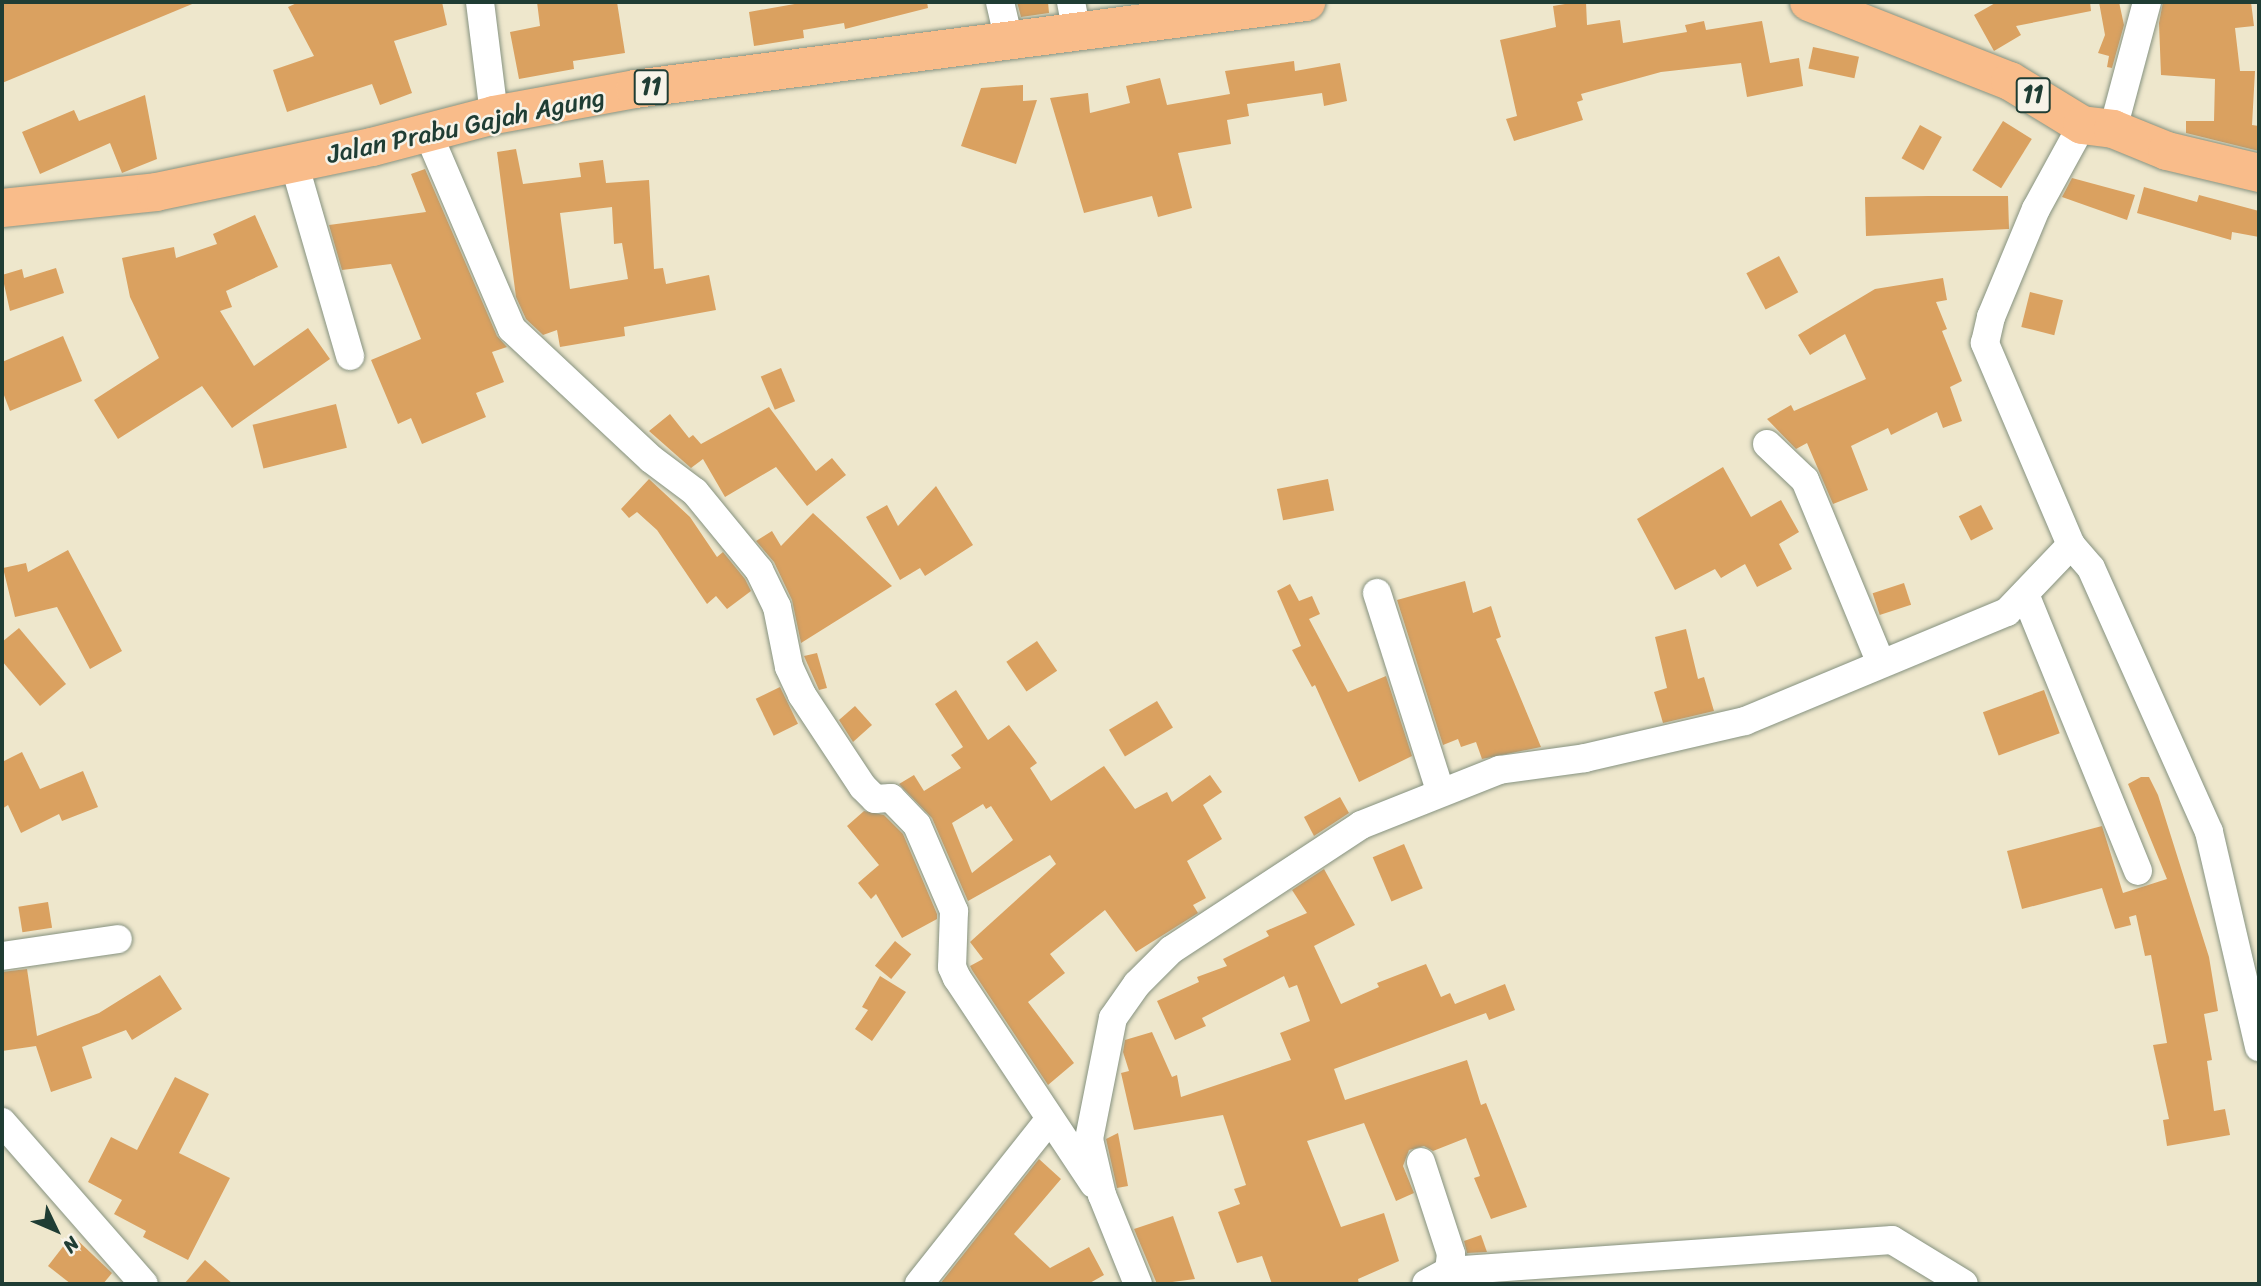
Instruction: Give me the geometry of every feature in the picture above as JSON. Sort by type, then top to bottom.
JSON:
[{"type":"highway","name":"Jalan Prabu Gajah Agung","points":[[2,208],[156,192],[294,163],[494,115],[635,89],[1009,40],[1074,15],[1306,2]]},
{"type":"highway","name":"11","points":[[1809,2],[2010,81],[2097,127],[2167,151],[2259,173]]},
{"type":"street","points":[[480,2],[494,115]]},
{"type":"street","points":[[1000,2],[1009,40]]},
{"type":"street","points":[[2147,2],[2097,127],[2036,209],[1991,317],[1985,343],[2071,545],[2091,568],[2209,832],[2259,1046]]},
{"type":"street","points":[[427,131],[512,329],[652,458],[695,492],[759,570],[777,607],[789,667],[802,695],[863,787],[875,799],[891,798],[917,825],[954,911],[952,967],[957,978],[1048,1121],[1102,1195]]},
{"type":"street","points":[[294,163],[350,356]]},
{"type":"street","points":[[1767,444],[1805,480],[1880,661]]},
{"type":"street","points":[[1133,1283],[1102,1195],[1089,1139],[1113,1018],[1137,984],[1171,950],[1361,825],[1440,790],[1499,770],[1585,758],[1745,721],[1880,661],[2007,612],[2071,545]]},
{"type":"street","points":[[1377,593],[1440,790]]},
{"type":"street","points":[[2025,594],[2138,871]]},
{"type":"street","points":[[2,956],[118,939]]},
{"type":"street","points":[[919,1284],[1048,1121]]},
{"type":"street","points":[[2,1122],[144,1284]]},
{"type":"street","points":[[1421,1162],[1451,1254],[1438,1278]]},
{"type":"street","points":[[1438,1278],[1892,1240],[1965,1284]]},
{"type":"building","points":[[2,2],[197,2],[2,83]]},
{"type":"building","points":[[299,2],[442,2],[447,25],[394,41],[412,93],[380,105],[372,84],[287,112],[273,70],[314,56],[288,7]]},
{"type":"building","points":[[537,2],[617,2],[625,53],[573,61],[574,69],[519,79],[510,32],[540,26]]},
{"type":"building","points":[[806,2],[927,2],[928,8],[845,29],[844,23],[803,30],[804,38],[754,46],[749,12]]},
{"type":"building","points":[[1017,2],[1048,2],[1049,13],[1021,17]]},
{"type":"building","points":[[1586,2],[1587,25],[1620,20],[1623,43],[1687,32],[1685,25],[1704,21],[1706,30],[1762,21],[1770,63],[1799,58],[1803,86],[1747,97],[1741,63],[1661,72],[1581,94],[1583,100],[1577,102],[1583,120],[1514,141],[1506,119],[1517,116],[1500,40],[1556,27],[1553,6]]},
{"type":"building","points":[[1997,2],[2090,2],[2091,11],[2016,26],[2021,35],[1994,51],[1974,15]]},
{"type":"building","points":[[2099,2],[2119,2],[2124,25],[2112,68],[2107,67],[2109,56],[2098,53],[2105,35]]},
{"type":"building","points":[[2163,2],[2251,2],[2254,26],[2235,28],[2240,71],[2255,71],[2252,125],[2259,126],[2259,151],[2186,133],[2186,121],[2214,121],[2215,79],[2161,75],[2159,23]]},
{"type":"building","points":[[1813,47],[1859,57],[1854,78],[1808,69]]},
{"type":"building","points":[[1294,61],[1295,71],[1340,63],[1347,101],[1324,106],[1322,93],[1247,104],[1249,116],[1227,120],[1231,144],[1178,153],[1192,208],[1158,217],[1152,196],[1084,213],[1050,98],[1088,93],[1090,113],[1130,103],[1126,86],[1160,78],[1167,105],[1230,94],[1225,71]]},
{"type":"building","points":[[1023,85],[1023,101],[1037,100],[1016,164],[961,146],[981,88]]},
{"type":"building","points":[[145,95],[157,159],[122,173],[110,143],[40,174],[22,132],[74,110],[79,121]]},
{"type":"building","points":[[2003,121],[2032,139],[2001,188],[1972,170]]},
{"type":"building","points":[[1920,125],[1942,137],[1923,170],[1902,158]]},
{"type":"building","points":[[516,149],[523,184],[581,177],[579,163],[603,160],[606,183],[649,180],[654,269],[663,268],[666,284],[709,275],[716,310],[624,327],[625,336],[560,347],[557,330],[543,335],[526,319],[516,297],[497,152]],"holes":[[[612,207],[614,244],[622,243],[628,279],[570,289],[560,213]]]},
{"type":"building","points":[[425,169],[497,336],[507,347],[492,352],[504,382],[476,393],[486,417],[422,444],[411,418],[398,424],[371,360],[421,339],[391,264],[342,270],[329,225],[426,212],[411,174]]},
{"type":"building","points":[[2072,178],[2135,195],[2127,220],[2062,197]]},
{"type":"building","points":[[2144,187],[2197,202],[2199,195],[2259,211],[2259,237],[2232,232],[2231,240],[2137,213]]},
{"type":"building","points":[[2008,196],[2009,229],[1866,236],[1865,197]]},
{"type":"building","points":[[255,215],[278,267],[226,291],[232,307],[220,311],[254,366],[308,328],[330,359],[232,428],[202,386],[118,439],[94,400],[159,358],[130,297],[122,258],[174,247],[176,258],[217,244],[213,234]]},
{"type":"building","points":[[1779,256],[1798,292],[1766,310],[1746,273]]},
{"type":"building","points":[[56,268],[64,293],[10,311],[2,275],[22,269],[24,278]]},
{"type":"building","points":[[1943,278],[1947,300],[1936,302],[1947,329],[1942,331],[1962,381],[1950,387],[1962,421],[1943,428],[1937,412],[1891,435],[1888,428],[1851,446],[1868,490],[1833,504],[1807,443],[1796,449],[1767,419],[1791,405],[1794,411],[1866,379],[1845,334],[1810,355],[1798,335],[1875,289]]},
{"type":"building","points":[[2030,292],[2063,300],[2054,335],[2021,327]]},
{"type":"building","points":[[63,336],[82,381],[10,411],[2,390],[2,362]]},
{"type":"building","points":[[781,368],[795,401],[775,410],[761,377]]},
{"type":"building","points":[[336,404],[347,448],[263,468],[253,425]]},
{"type":"building","points":[[769,407],[816,471],[832,458],[846,475],[807,506],[776,467],[725,497],[703,459],[691,468],[649,431],[670,414],[689,438],[693,435],[701,444]]},
{"type":"building","points":[[1723,467],[1751,517],[1781,500],[1799,532],[1779,544],[1792,569],[1757,587],[1745,564],[1721,578],[1715,569],[1675,590],[1637,519]]},
{"type":"building","points":[[649,479],[690,517],[717,557],[723,552],[745,579],[751,591],[727,609],[716,596],[707,604],[657,530],[637,512],[629,518],[621,509]]},
{"type":"building","points":[[1328,479],[1334,510],[1283,520],[1277,489]]},
{"type":"building","points":[[936,486],[973,545],[925,576],[920,568],[900,580],[866,517],[887,505],[898,526]]},
{"type":"building","points":[[1981,505],[1993,529],[1971,540],[1959,516]]},
{"type":"building","points":[[813,513],[892,586],[801,643],[792,600],[774,562],[756,541],[772,531],[781,546]]},
{"type":"building","points":[[68,550],[122,651],[90,669],[57,607],[15,617],[3,568],[26,563],[28,572]]},
{"type":"building","points":[[1465,581],[1473,613],[1491,606],[1501,637],[1496,639],[1541,747],[1482,759],[1476,742],[1461,747],[1458,739],[1443,745],[1397,600]]},
{"type":"building","points":[[1904,583],[1911,605],[1880,615],[1873,593]]},
{"type":"building","points":[[1290,584],[1299,601],[1312,596],[1320,614],[1309,619],[1348,692],[1386,676],[1412,756],[1359,782],[1315,685],[1312,687],[1292,650],[1301,646],[1277,591]]},
{"type":"building","points":[[19,628],[66,684],[40,706],[2,661],[2,642]]},
{"type":"building","points":[[1686,629],[1698,679],[1704,677],[1714,711],[1663,723],[1654,692],[1667,688],[1655,637]]},
{"type":"building","points":[[1037,641],[1057,671],[1026,692],[1006,662]]},
{"type":"building","points":[[817,653],[827,688],[819,690],[804,656]]},
{"type":"building","points":[[780,687],[798,724],[774,736],[756,699]]},
{"type":"building","points":[[956,690],[988,740],[1009,725],[1037,763],[1030,768],[1051,801],[1104,766],[1135,809],[1167,792],[1172,802],[1210,775],[1222,792],[1203,805],[1222,839],[1187,861],[1206,898],[1193,905],[1198,913],[1136,952],[1105,910],[1050,954],[1065,973],[1028,1002],[1074,1063],[1048,1085],[972,970],[970,966],[983,959],[970,942],[1056,864],[1050,855],[968,901],[932,818],[899,784],[914,775],[924,791],[961,768],[951,755],[963,747],[935,704]],"holes":[[[983,804],[986,809],[991,806],[1013,840],[972,873],[952,823]]]},
{"type":"building","points":[[2044,690],[2060,733],[1999,755],[1983,712]]},
{"type":"building","points":[[1157,701],[1173,728],[1125,756],[1109,730]]},
{"type":"building","points":[[855,706],[872,725],[853,742],[839,720]]},
{"type":"building","points":[[22,752],[40,789],[83,771],[98,807],[62,821],[59,814],[21,833],[8,805],[2,809],[2,762]]},
{"type":"building","points":[[2141,777],[2149,777],[2158,795],[2209,957],[2218,1011],[2204,1014],[2212,1060],[2207,1061],[2214,1111],[2225,1109],[2230,1135],[2167,1146],[2163,1120],[2169,1119],[2153,1045],[2167,1043],[2151,955],[2145,956],[2136,915],[2129,917],[2131,925],[2115,929],[2102,888],[2022,909],[2007,851],[2102,826],[2123,893],[2167,879],[2128,784]]},
{"type":"building","points":[[1340,797],[1349,813],[1314,836],[1304,817]]},
{"type":"building","points":[[864,811],[884,815],[903,834],[937,914],[937,919],[902,938],[876,894],[871,899],[858,883],[879,865],[847,826]]},
{"type":"building","points":[[1404,844],[1423,888],[1391,901],[1373,857]]},
{"type":"building","points":[[1324,869],[1355,925],[1314,946],[1341,1004],[1379,987],[1377,983],[1426,964],[1441,997],[1450,993],[1455,1004],[1505,984],[1515,1010],[1489,1020],[1486,1013],[1334,1069],[1345,1100],[1467,1060],[1481,1105],[1486,1103],[1527,1207],[1491,1219],[1474,1178],[1480,1176],[1466,1138],[1433,1151],[1424,1146],[1409,1150],[1403,1166],[1414,1193],[1396,1201],[1364,1123],[1307,1141],[1341,1227],[1384,1213],[1399,1261],[1358,1279],[1359,1284],[1272,1284],[1262,1256],[1237,1263],[1218,1212],[1240,1204],[1234,1189],[1246,1185],[1223,1115],[1134,1130],[1121,1073],[1129,1071],[1123,1052],[1125,1040],[1152,1032],[1172,1077],[1177,1075],[1181,1097],[1291,1060],[1280,1033],[1310,1021],[1297,985],[1289,988],[1284,976],[1202,1018],[1206,1026],[1175,1040],[1157,1001],[1199,982],[1197,977],[1227,966],[1223,959],[1269,936],[1266,931],[1307,913],[1292,890]]},
{"type":"building","points":[[48,902],[52,928],[22,932],[18,907]]},
{"type":"building","points":[[895,941],[911,954],[891,979],[875,966]]},
{"type":"building","points":[[27,969],[37,1036],[99,1013],[160,975],[182,1009],[132,1040],[126,1030],[82,1047],[92,1078],[51,1092],[36,1046],[2,1051],[2,972]]},
{"type":"building","points":[[880,976],[906,992],[872,1041],[855,1029],[868,1010],[862,1007]]},
{"type":"building","points":[[175,1077],[209,1094],[179,1153],[230,1178],[188,1260],[143,1237],[146,1231],[114,1214],[122,1200],[88,1182],[111,1137],[137,1150]]},
{"type":"building","points":[[1118,1133],[1128,1186],[1117,1188],[1106,1139]]},
{"type":"building","points":[[1039,1159],[1061,1179],[1014,1234],[1050,1268],[1089,1247],[1104,1275],[1088,1284],[940,1284]]},
{"type":"building","points":[[1173,1216],[1195,1279],[1157,1284],[1134,1229]]},
{"type":"building","points":[[72,1235],[112,1273],[103,1284],[71,1284],[48,1266]]},
{"type":"building","points":[[1481,1235],[1487,1252],[1467,1253],[1464,1241]]},
{"type":"building","points":[[205,1260],[233,1284],[184,1284]]}]
